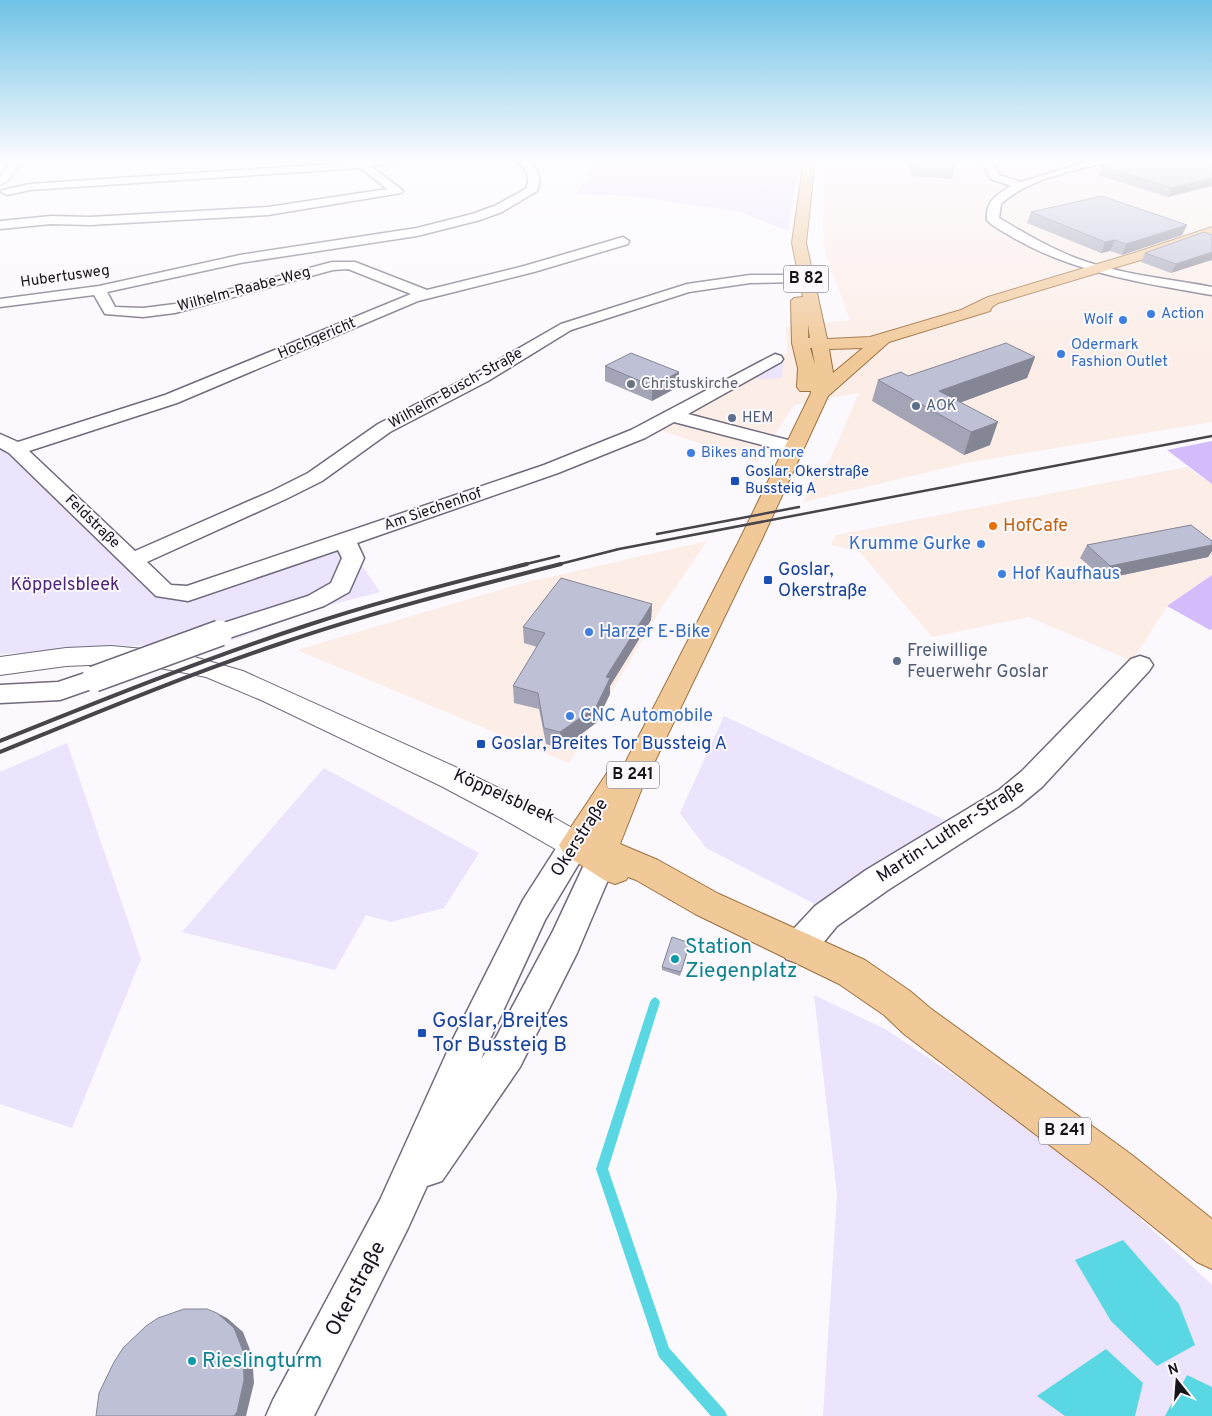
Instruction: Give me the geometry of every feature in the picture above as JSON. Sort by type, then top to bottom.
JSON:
[{"type":"main road","name":"B 82","points":[[796,225],[795,233],[800,279],[800,345],[819,341],[871,342],[967,312],[993,300],[1097,269]]},
{"type":"main road","name":"B 82","points":[[801,225],[799,243],[819,341],[824,377],[820,393]]},
{"type":"main road","points":[[1097,269],[1212,231]]},
{"type":"main road","name":"B 82","points":[[820,393],[884,338]]},
{"type":"main road","name":"Okerstraße","points":[[779,465],[804,397],[807,368],[800,345]]},
{"type":"main road","name":"Okerstraße","points":[[590,848],[616,784],[779,465],[820,393]]},
{"type":"main road","name":"B 241","points":[[590,848],[662,897],[707,904],[798,948],[847,986],[890,1013],[917,1021],[1117,1170],[1212,1247]]},
{"type":"street","name":"Hubertusweg","points":[[0,303],[99,290],[240,259],[416,232],[444,225]]},
{"type":"street","points":[[1000,225],[1051,252],[1097,269],[1212,291]]},
{"type":"street","name":"Hochgericht","points":[[8,445],[171,399],[312,342],[413,298],[529,269],[623,241]]},
{"type":"street","name":"Wilhelm-Raabe-Weg","points":[[99,290],[110,311],[163,311],[198,304],[332,266],[350,265],[426,295]]},
{"type":"street","name":"Wilhelm-Busch-Straße","points":[[132,560],[279,495],[315,476],[384,428],[482,377],[566,327],[596,316],[701,285],[759,279],[800,279]]},
{"type":"street","name":"Am Siechenhof","points":[[188,594],[550,469],[638,434],[674,416],[774,359]]},
{"type":"street","points":[[674,416],[779,465]]},
{"type":"street","name":"Feldstraße","points":[[8,445],[164,591],[188,594]]},
{"type":"street","points":[[0,694],[60,691],[220,633],[316,601],[341,587],[353,558],[345,540]]},
{"type":"street","name":"Köppelsbleek","points":[[0,666],[53,657],[137,655],[178,661],[224,673],[423,764],[590,848]]},
{"type":"street","name":"Martin-Luther-Straße","points":[[798,948],[826,916],[877,880],[1009,798],[1032,778],[1140,665]]},
{"type":"street","name":"Okerstraße","points":[[394,1214],[507,1054],[569,934],[590,848]]},
{"type":"street","name":"Okerstraße","points":[[289,1416],[394,1214],[466,1052],[534,910],[590,848]]},
{"type":"shaded area","points":[[1212,225],[1212,422],[966,463],[803,502],[816,474],[829,462],[859,393],[794,405],[757,462],[659,430],[787,353],[786,327],[850,320],[825,253],[823,226]]},
{"type":"shaded area","points":[[1212,441],[1212,484],[1167,450]]},
{"type":"shaded area","points":[[1187,467],[1212,484],[1212,575],[1167,606],[1132,661],[1029,617],[932,637],[859,551],[831,545],[836,535]]},
{"type":"shaded area","points":[[707,541],[662,607],[569,763],[297,650],[519,584]]},
{"type":"shaded area","points":[[1212,575],[1212,629],[1210,630],[1167,606]]},
{"type":"green space","points":[[773,225],[789,225],[788,231]]},
{"type":"green space","points":[[783,357],[782,378],[760,379],[755,376]]},
{"type":"green space","name":"Köppelsbleek","points":[[0,448],[23,456],[164,591],[188,594],[345,540],[380,592],[322,607],[233,640],[0,654]]},
{"type":"green space","points":[[724,716],[951,823],[815,904],[706,848],[680,813]]},
{"type":"green space","points":[[67,743],[141,959],[72,1128],[0,1104],[0,772]]},
{"type":"green space","points":[[324,768],[479,853],[444,908],[391,922],[366,915],[335,970],[182,932]]},
{"type":"green space","points":[[814,995],[887,1030],[1089,1171],[1212,1285],[1212,1416],[823,1416],[837,1194]]},
{"type":"water","points":[[1123,1240],[1179,1304],[1195,1345],[1157,1366],[1111,1321],[1075,1260]]},
{"type":"water","points":[[1106,1349],[1143,1383],[1135,1416],[1065,1416],[1037,1396]]},
{"type":"water","points":[[1187,1375],[1212,1387],[1212,1416],[1165,1416]]},
{"type":"building","points":[[1063,225],[1187,225],[1126,244],[1115,240],[1105,242]]},
{"type":"building","points":[[1204,232],[1212,235],[1212,252],[1176,264],[1145,253]]},
{"type":"building","points":[[1006,343],[1035,357],[939,391],[998,422],[971,432],[878,380],[901,372],[908,376]]},
{"type":"building","points":[[631,353],[679,372],[652,386],[605,366]]},
{"type":"building","points":[[1191,525],[1212,541],[1212,545],[1110,566],[1087,545]]},
{"type":"building","points":[[561,578],[652,604],[606,677],[610,678],[596,707],[560,732],[544,728],[538,693],[513,686],[545,633],[523,627]]},
{"type":"building","name":"Station Ziegenplatz","points":[[672,937],[690,943],[681,972],[662,967]]},
{"type":"building","name":"Rieslingturm","points":[[184,1309],[207,1309],[217,1313],[234,1328],[243,1351],[244,1380],[237,1412],[234,1416],[96,1416],[99,1393],[123,1348],[146,1326],[158,1318]]},
{"type":"waterway","points":[[655,1002],[602,1169],[664,1352],[720,1416]]},
{"type":"railway","points":[[556,565],[619,549],[1212,436]]},
{"type":"railway","points":[[657,534],[799,507]]},
{"type":"railway","points":[[522,565],[559,556]]},
{"type":"railway","points":[[0,741],[153,680],[269,638],[390,600],[527,564]]},
{"type":"railway","points":[[0,752],[246,655],[385,611],[561,564]]},
{"type":"place","name":"Action","points":[[1151,314]]},
{"type":"place","name":"Wolf","points":[[1123,320]]},
{"type":"place","name":"Odermark Fashion Outlet","points":[[1061,354]]},
{"type":"place","name":"Christuskirche","points":[[631,384]]},
{"type":"place","name":"AOK","points":[[916,406]]},
{"type":"place","name":"HEM","points":[[732,418]]},
{"type":"place","name":"Bikes and more","points":[[691,453]]},
{"type":"place","name":"Goslar, Okerstraße Bussteig A","points":[[735,481]]},
{"type":"place","name":"HofCafe","points":[[993,526]]},
{"type":"place","name":"Krumme Gurke","points":[[981,544]]},
{"type":"place","name":"Hof Kaufhaus","points":[[1002,574]]},
{"type":"place","name":"Goslar, Okerstraße","points":[[768,580]]},
{"type":"place","name":"Harzer E-Bike","points":[[589,632]]},
{"type":"place","name":"Freiwillige Feuerwehr Goslar","points":[[897,661]]},
{"type":"place","name":"CNC Automobile","points":[[570,716]]},
{"type":"place","name":"Goslar, Breites Tor Bussteig A","points":[[481,744]]},
{"type":"place","name":"Station Ziegenplatz","points":[[675,959]]},
{"type":"place","name":"Goslar, Breites Tor Bussteig B","points":[[422,1033]]},
{"type":"place","name":"Rieslingturm","points":[[192,1361]]}]
